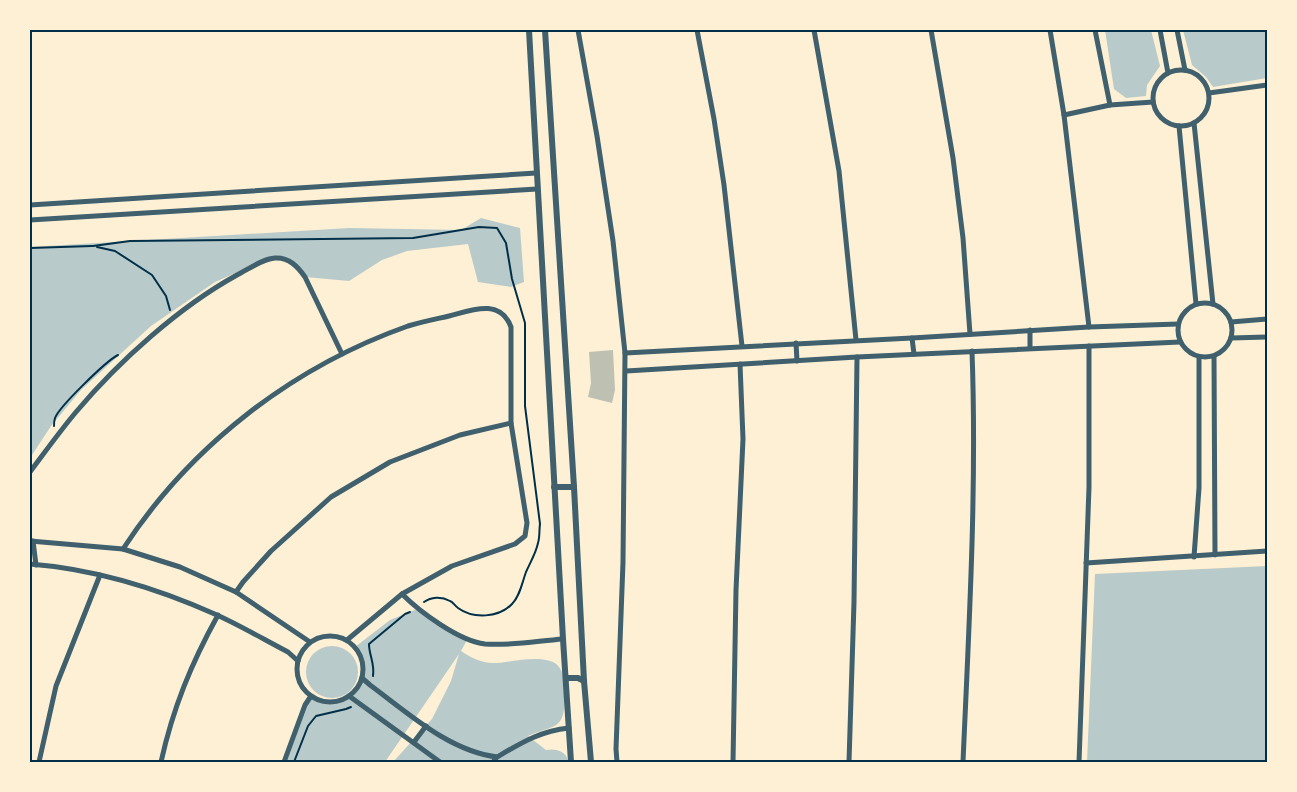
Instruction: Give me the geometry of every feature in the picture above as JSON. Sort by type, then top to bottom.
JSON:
[{"type":"street","points":[[529,30],[571,762]]},
{"type":"street","points":[[545,30],[574,487],[584,682],[591,762]]},
{"type":"street","points":[[578,30],[613,241],[626,371],[617,762]]},
{"type":"street","points":[[696,30],[714,119],[724,185],[742,346]]},
{"type":"street","points":[[814,30],[839,171],[856,340]]},
{"type":"street","points":[[931,30],[953,158],[961,220],[970,334]]},
{"type":"street","points":[[1050,30],[1064,114],[1089,327]]},
{"type":"street","points":[[1095,30],[1110,105]]},
{"type":"street","points":[[1160,30],[1168,72]]},
{"type":"street","points":[[1177,30],[1185,70]]},
{"type":"street","points":[[1185,70],[1201,77],[1206,84],[1210,100],[1205,114],[1194,123],[1179,126],[1171,125],[1159,116],[1153,102],[1153,93],[1161,78],[1168,72],[1185,70]]},
{"type":"street","points":[[1209,93],[1267,84]]},
{"type":"street","points":[[1064,114],[1110,105],[1153,102]]},
{"type":"street","points":[[1194,123],[1213,304]]},
{"type":"street","points":[[1179,126],[1196,304]]},
{"type":"street","points":[[30,205],[536,173]]},
{"type":"street","points":[[30,220],[537,189]]},
{"type":"street","points":[[30,472],[76,412],[141,344],[214,288],[258,264],[275,258],[292,262],[299,268],[342,354]]},
{"type":"street","points":[[1196,304],[1213,304],[1227,314],[1231,322],[1232,338],[1225,349],[1214,356],[1199,357],[1191,354],[1180,342],[1177,333],[1178,324],[1182,315],[1196,304]]},
{"type":"street","points":[[123,550],[144,519],[182,472],[250,411],[306,374],[342,354],[409,326],[478,309],[491,308],[501,312],[508,318],[512,337],[511,423],[527,523],[525,536],[516,544],[452,566],[402,594],[347,640]]},
{"type":"street","points":[[1231,322],[1267,319]]},
{"type":"street","points":[[625,353],[1030,330],[1178,324]]},
{"type":"street","points":[[1030,330],[1030,348]]},
{"type":"street","points":[[1232,338],[1267,336]]},
{"type":"street","points":[[912,338],[914,354]]},
{"type":"street","points":[[626,371],[914,354],[1180,342]]},
{"type":"street","points":[[796,343],[797,361]]},
{"type":"street","points":[[1079,762],[1089,487],[1089,346]]},
{"type":"street","points":[[963,762],[971,572],[974,408],[972,351]]},
{"type":"street","points":[[1214,356],[1215,555]]},
{"type":"street","points":[[849,762],[854,602],[857,357]]},
{"type":"street","points":[[1194,557],[1199,488],[1199,357]]},
{"type":"street","points":[[733,762],[736,590],[743,439],[740,364]]},
{"type":"street","points":[[236,592],[271,551],[330,498],[390,462],[460,435],[511,423]]},
{"type":"street","points":[[554,487],[574,487]]},
{"type":"street","points":[[298,661],[288,652],[218,616],[174,598],[100,575],[33,564],[32,541],[123,550],[180,567],[236,592],[310,642]]},
{"type":"street","points":[[1086,563],[1267,552]]},
{"type":"street","points":[[39,762],[56,686],[100,575]]},
{"type":"street","points":[[402,594],[417,609],[467,640],[484,644],[504,644],[563,639]]},
{"type":"street","points":[[161,762],[167,736],[187,676],[218,616]]},
{"type":"street","points":[[324,636],[340,637],[347,640],[361,656],[362,678],[357,688],[349,696],[330,702],[311,696],[304,689],[297,671],[298,661],[303,651],[310,642],[324,636]]},
{"type":"street","points":[[362,678],[426,726],[456,745],[495,760],[529,738],[558,729],[569,728]]},
{"type":"street","points":[[566,678],[578,678],[584,682]]},
{"type":"street","points":[[284,762],[311,696]]},
{"type":"street","points":[[349,696],[440,762]]},
{"type":"street","points":[[414,742],[426,726]]},
{"type":"path","points":[[30,248],[93,246],[130,241],[413,238],[479,227],[497,228],[506,243],[512,279],[525,323],[525,406],[540,524],[538,543],[518,596],[512,605],[504,610],[493,615],[481,616],[467,613],[451,601],[441,598],[426,600],[417,609],[405,614],[369,644],[374,665],[374,674],[370,685]]},
{"type":"path","points":[[93,246],[115,251],[152,275],[166,296],[171,315]]},
{"type":"path","points":[[51,431],[55,417],[97,370],[121,353]]},
{"type":"path","points":[[294,762],[308,726],[316,716],[346,709],[357,703]]},
{"type":"shaded area","points":[[1105,30],[1151,30],[1160,66],[1147,85],[1146,96],[1126,98],[1114,89]]},
{"type":"shaded area","points":[[1183,30],[1267,30],[1267,78],[1213,87],[1206,77],[1192,65]]},
{"type":"shaded area","points":[[481,218],[520,228],[524,282],[511,287],[478,282],[468,244],[407,251],[382,260],[349,281],[305,277],[292,262],[272,257],[215,282],[151,326],[81,390],[51,426],[30,458],[30,247],[349,228],[461,230]]},
{"type":"shaded area","points":[[1267,566],[1267,762],[1087,762],[1095,574]]},
{"type":"shaded area","points":[[417,609],[467,640],[461,651],[476,659],[493,663],[538,659],[554,663],[559,667],[564,682],[563,715],[560,721],[551,728],[528,736],[546,750],[554,749],[563,753],[566,755],[568,762],[393,762],[432,719],[451,681],[459,654],[385,762],[284,762],[305,705],[313,693],[321,699],[330,701],[347,697],[354,691],[363,675],[362,660],[355,647],[390,620]]},
{"type":"shaded area","points":[[332,646],[342,648],[350,654],[356,662],[358,672],[356,682],[350,690],[342,696],[332,698],[322,696],[314,690],[308,682],[306,672],[308,662],[314,654],[322,648]]},
{"type":"building","points":[[613,350],[615,390],[612,403],[588,397],[591,383],[589,352]]}]
